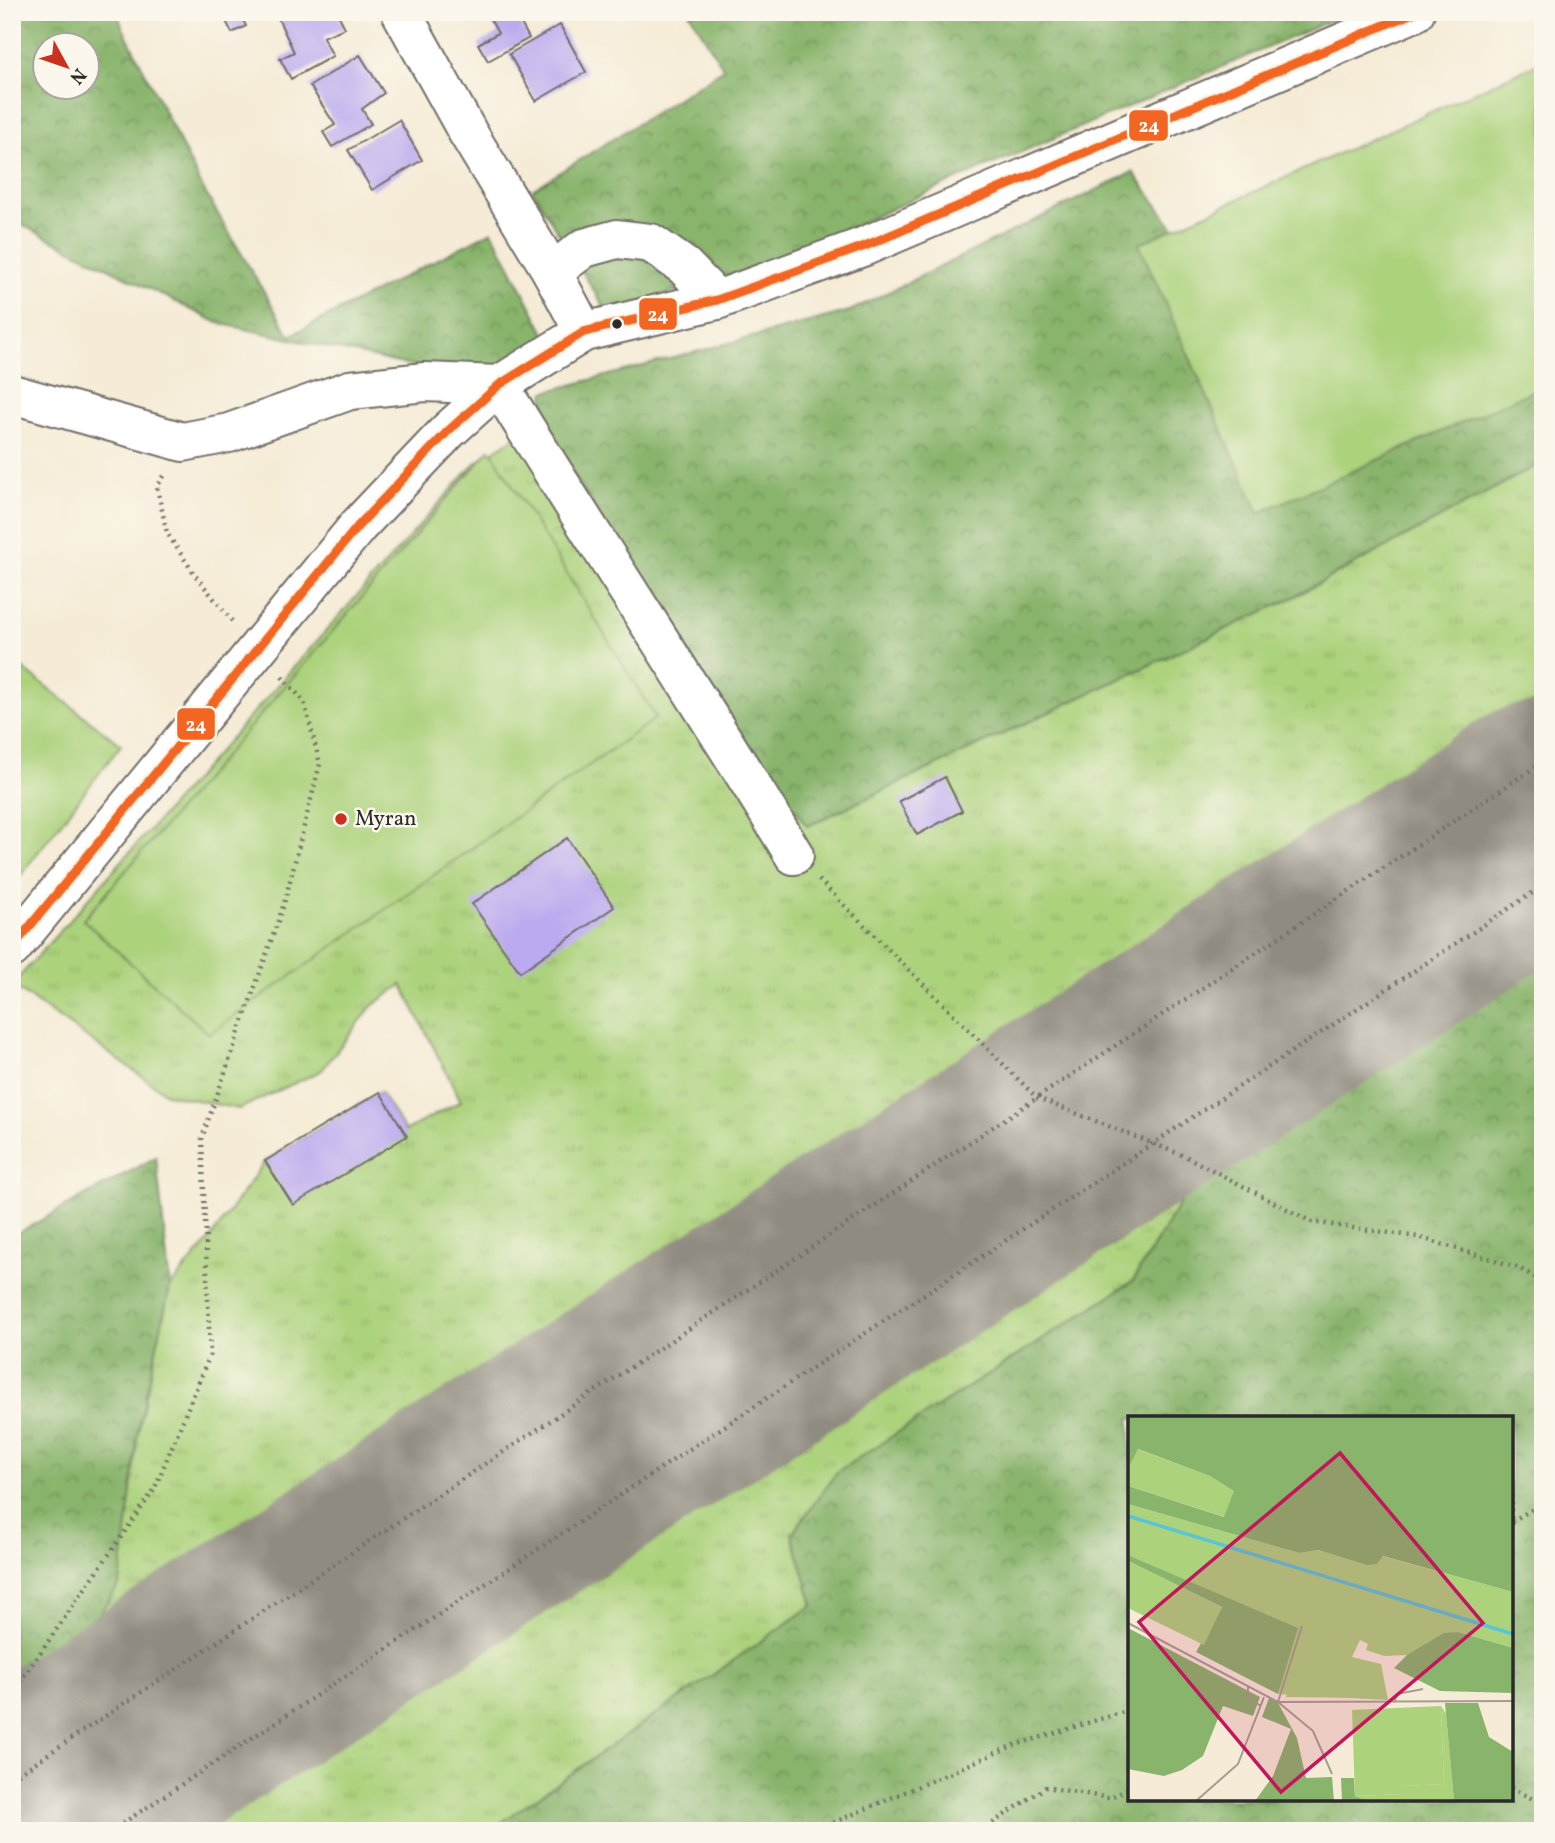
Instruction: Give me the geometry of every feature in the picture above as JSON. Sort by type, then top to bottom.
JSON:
[{"type":"street","points":[[401,12],[584,332]]},
{"type":"street","points":[[12,948],[358,526],[448,431],[499,385],[584,332],[718,300],[865,246],[1415,12]]},
{"type":"street","points":[[552,272],[584,248],[617,239],[651,243],[684,266],[718,300]]},
{"type":"street","points":[[12,394],[183,442],[229,433],[350,390],[425,382],[499,385]]},
{"type":"street","points":[[499,385],[568,498],[715,725],[794,855]]},
{"type":"path","points":[[12,1693],[155,1490],[210,1356],[202,1138],[284,904],[320,764],[304,701],[194,575],[167,533],[157,487],[183,442]]},
{"type":"path","points":[[12,1778],[1543,762]]},
{"type":"path","points":[[794,855],[1037,1098],[1187,1157],[1312,1222],[1418,1237],[1517,1267],[1543,1282]]},
{"type":"path","points":[[111,1831],[1543,886]]},
{"type":"path","points":[[1513,1521],[1543,1503]]},
{"type":"path","points":[[814,1831],[1012,1746],[1128,1711]]},
{"type":"path","points":[[981,1831],[1046,1787],[1110,1798],[1128,1789]]},
{"type":"path","points":[[1513,1789],[1543,1804]]},
{"type":"green space","points":[[12,12],[118,12],[121,24],[203,189],[290,336],[492,231],[556,355],[506,387],[218,323],[12,220]]},
{"type":"green space","points":[[689,12],[1351,12],[946,184],[774,263],[607,312],[532,190],[724,69]]},
{"type":"green space","points":[[1543,61],[1543,386],[1259,513],[1139,244]]},
{"type":"green space","points":[[1133,172],[1174,228],[1139,244],[1259,513],[1543,386],[1543,462],[1292,598],[807,826],[724,713],[540,421],[545,392],[850,311]]},
{"type":"green space","points":[[540,421],[808,826],[1292,598],[1543,462],[1543,928],[1201,1168],[1133,1281],[837,1472],[792,1534],[813,1605],[489,1831],[12,1831],[12,1696],[63,1666],[138,1431],[170,1287],[207,1243],[265,1161],[380,1092],[405,1131],[461,1101],[402,985],[372,1006],[321,1071],[239,1109],[167,1094],[12,985],[474,464]]},
{"type":"green space","name":"Myran","points":[[490,449],[656,718],[209,1034],[83,920]]},
{"type":"green space","points":[[12,660],[121,745],[12,886]]},
{"type":"green space","points":[[1543,928],[1543,1831],[489,1831],[813,1605],[792,1534],[837,1472],[1133,1281],[1201,1168]]},
{"type":"green space","points":[[156,1157],[170,1287],[138,1431],[120,1584],[63,1666],[12,1696],[12,1236]]},
{"type":"building","points":[[239,12],[246,26],[232,33],[222,13]]},
{"type":"building","points":[[275,12],[337,12],[345,28],[323,37],[333,56],[291,79],[280,59],[294,52]]},
{"type":"building","points":[[486,12],[534,12],[519,20],[529,38],[488,61],[478,44],[498,33]]},
{"type":"building","points":[[560,25],[586,72],[536,101],[509,54]]},
{"type":"building","points":[[360,55],[384,93],[362,109],[371,124],[332,147],[323,132],[335,125],[310,86]]},
{"type":"building","points":[[399,120],[422,160],[372,190],[348,150]]},
{"type":"building","points":[[945,777],[962,811],[917,835],[899,801]]},
{"type":"building","points":[[567,838],[614,907],[520,972],[472,904]]},
{"type":"building","points":[[380,1092],[407,1136],[293,1205],[265,1161]]},
{"type":"runway","points":[[12,1814],[1543,823]]},
{"type":"transit line","name":"24","points":[[12,948],[358,526],[448,431],[499,385],[584,332],[717,300],[865,246],[1415,12]]},
{"type":"place","name":"Myran","points":[[341,819]]}]
